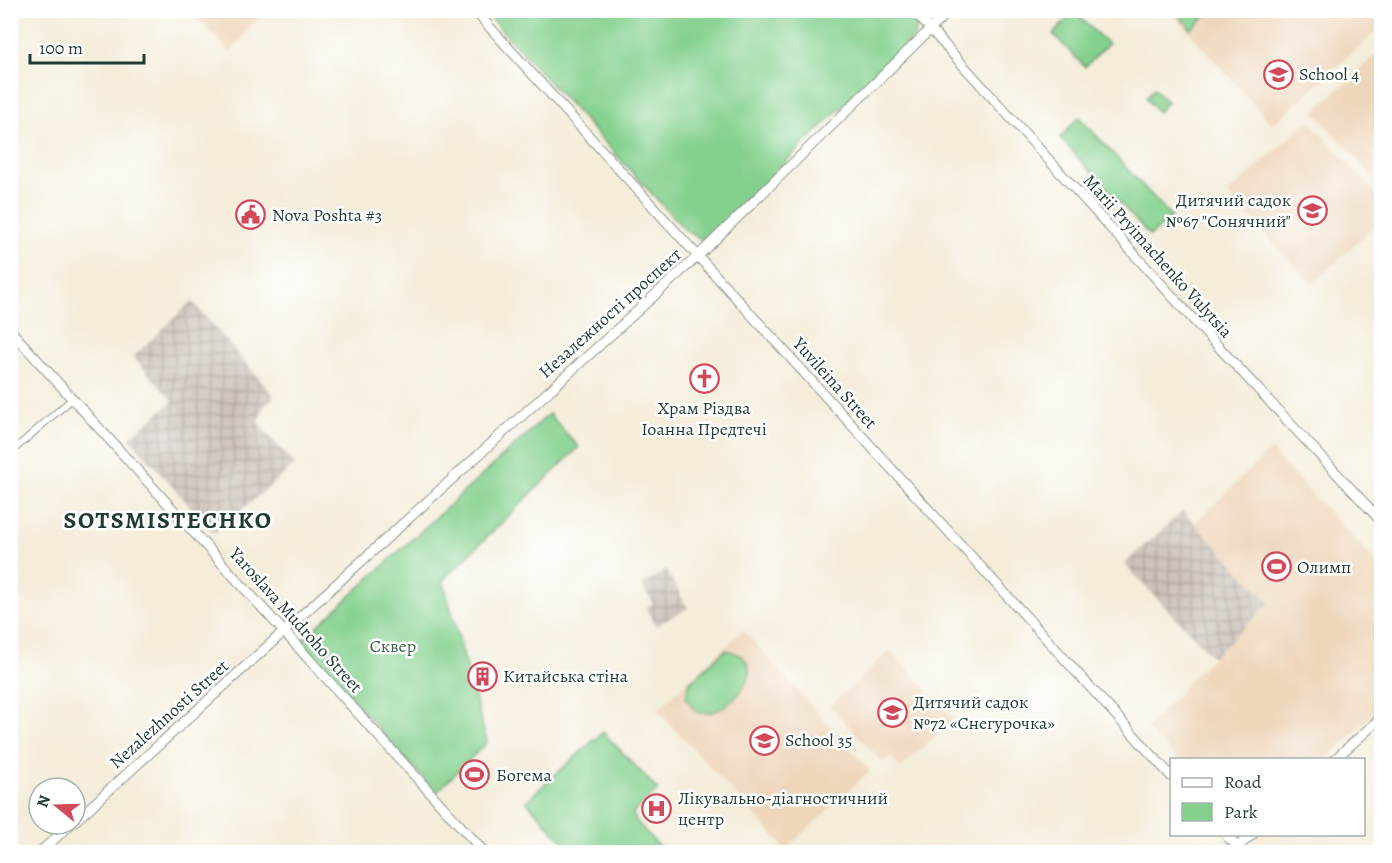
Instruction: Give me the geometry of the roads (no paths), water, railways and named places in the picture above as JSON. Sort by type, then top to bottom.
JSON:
[{"type":"street","name":"Yuvileina Street","points":[[474,10],[1170,775]]},
{"type":"street","name":"Marii Pryimachenko Vulytsia","points":[[913,10],[1201,328],[1382,522]]},
{"type":"street","name":"Незалежності проспект","points":[[285,632],[698,256],[950,10]]},
{"type":"street","name":"Yaroslava Mudroho Street","points":[[10,330],[484,852]]},
{"type":"street","points":[[10,453],[73,398]]},
{"type":"street","name":"Nezalezhnosti Street","points":[[87,810],[285,632]]},
{"type":"street","points":[[1335,758],[1382,717]]},
{"type":"street","points":[[40,852],[58,836]]},
{"type":"street","points":[[1226,836],[1237,851],[1251,836]]},
{"type":"place","name":"School 4","points":[[1278,74]]},
{"type":"place","name":"Дитячий садок №67 \"Сонячний\"","points":[[1312,210]]},
{"type":"place","name":"Nova Poshta #3","points":[[251,215]]},
{"type":"place","name":"Храм Різдва Іоанна Предтечі","points":[[704,379]]},
{"type":"place","name":"Олимп","points":[[1276,567]]},
{"type":"place","name":"Китайська стіна","points":[[482,676]]},
{"type":"place","name":"Дитячий садок №72 «Снегурочка»","points":[[892,712]]},
{"type":"place","name":"School 35","points":[[764,740]]},
{"type":"place","name":"Богема","points":[[475,775]]},
{"type":"place","name":"Лікувально-діагностичний центр","points":[[657,808]]},
{"type":"district","name":"SOTSMISTECHKO","points":[[168,520]]},
{"type":"park label","name":"Сквер","points":[[393,646]]}]
